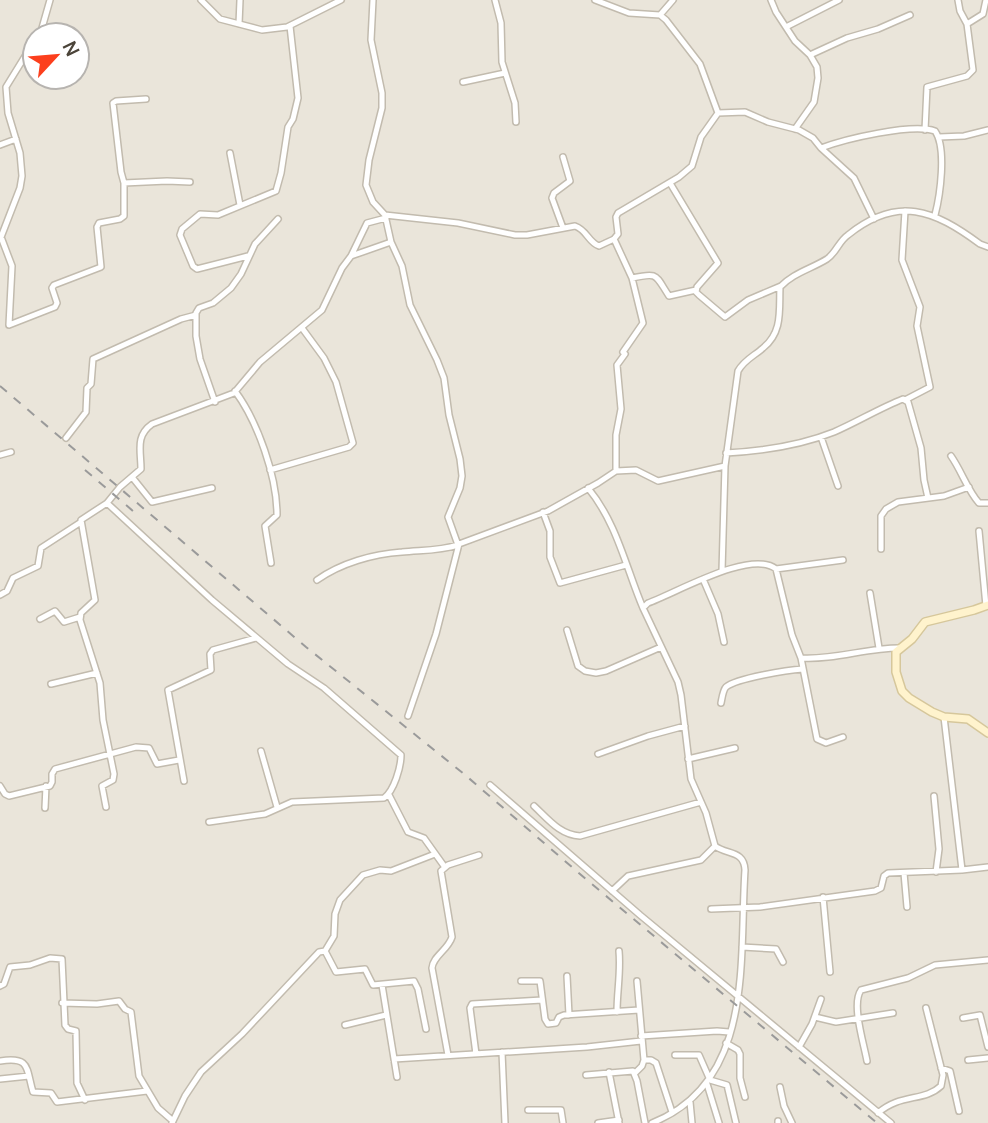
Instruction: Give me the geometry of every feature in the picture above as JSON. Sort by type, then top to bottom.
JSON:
[{"type":"street","points":[[44,21],[50,0]]},
{"type":"street","points":[[201,0],[215,15],[262,30],[290,26],[341,0]]},
{"type":"street","points":[[239,24],[240,0]]},
{"type":"street","points":[[373,0],[371,40],[382,93],[382,108],[369,160],[366,185],[373,202],[385,216],[391,242],[402,266],[410,305],[431,345],[443,378],[460,460],[460,488],[448,517],[458,545],[445,605],[408,716]]},
{"type":"street","points":[[495,0],[501,23],[502,62],[515,103],[516,122]]},
{"type":"street","points":[[595,0],[629,13],[660,15],[700,64],[718,113]]},
{"type":"street","points":[[771,0],[795,41],[810,55],[817,67],[814,102],[799,130]]},
{"type":"street","points":[[786,27],[839,0]]},
{"type":"street","points":[[925,130],[927,88],[967,76],[974,70],[967,24],[958,0]]},
{"type":"street","points":[[967,24],[982,14],[986,0]]},
{"type":"street","points":[[660,15],[670,2]]},
{"type":"street","points":[[810,55],[910,15]]},
{"type":"street","points":[[248,256],[197,269],[193,266],[180,235],[182,229],[200,215],[218,215],[276,191],[288,127],[298,98],[290,26]]},
{"type":"street","points":[[9,325],[12,266],[1,237],[22,176],[16,139],[8,113],[6,87],[21,63]]},
{"type":"street","points":[[463,82],[505,73]]},
{"type":"street","points":[[0,329],[55,307],[57,303],[52,288],[54,285],[102,267],[97,227],[99,223],[123,218],[124,183],[113,103],[146,99]]},
{"type":"street","points":[[718,113],[746,112],[768,122],[799,130],[854,178],[874,219]]},
{"type":"street","points":[[0,595],[7,591],[13,578],[38,566],[41,548],[107,503],[120,487],[141,469],[139,438],[144,429],[161,420],[237,394],[260,362],[305,332],[322,310],[367,223],[385,216],[446,221],[515,235],[527,235],[570,225],[581,228],[592,243],[599,246],[618,234],[618,213],[670,183],[692,166],[701,137],[718,113]]},
{"type":"street","points":[[939,137],[964,136],[988,130]]},
{"type":"street","points":[[821,148],[873,134],[935,131],[941,146],[940,192],[935,215]]},
{"type":"street","points":[[0,145],[16,139]]},
{"type":"street","points":[[230,153],[240,205]]},
{"type":"street","points":[[563,157],[570,181],[554,193],[552,198],[564,228]]},
{"type":"street","points":[[124,183],[190,183]]},
{"type":"street","points":[[670,183],[718,263],[697,293]]},
{"type":"street","points":[[726,453],[776,449],[821,437],[930,387],[917,326],[920,307],[902,260],[905,211]]},
{"type":"street","points":[[632,278],[651,274],[656,276],[669,296],[697,293],[725,317],[748,300],[781,286],[829,258],[845,237],[884,215],[905,211],[935,215],[988,247]]},
{"type":"street","points":[[215,402],[201,359],[196,315],[199,308],[212,303],[231,289],[260,237],[278,219]]},
{"type":"street","points":[[614,239],[632,278],[643,323],[617,365],[621,409],[616,435],[615,471]]},
{"type":"street","points":[[351,256],[391,242]]},
{"type":"street","points":[[722,571],[724,466],[738,371],[767,344],[778,326],[781,316],[781,286]]},
{"type":"street","points":[[66,438],[86,412],[87,388],[91,384],[93,359],[181,319],[196,315]]},
{"type":"street","points":[[270,470],[349,447],[353,443],[336,382],[324,358],[305,332]]},
{"type":"street","points":[[237,394],[244,404],[270,470],[277,511],[277,515],[265,526],[271,563]]},
{"type":"street","points":[[905,400],[921,448],[928,498]]},
{"type":"street","points":[[821,437],[838,486]]},
{"type":"street","points":[[0,455],[11,452]]},
{"type":"street","points":[[951,456],[979,503],[988,503]]},
{"type":"street","points":[[317,580],[373,555],[446,549],[458,545],[543,512],[615,471],[636,470],[658,481],[724,466]]},
{"type":"street","points":[[132,477],[152,502],[212,488]]},
{"type":"street","points":[[881,549],[882,512],[898,502],[944,496],[970,487]]},
{"type":"street","points":[[588,488],[617,537],[643,608],[678,682],[691,779],[706,813],[715,846],[736,853],[744,863],[739,996],[722,1059],[708,1082],[690,1102],[669,1117],[652,1123]]},
{"type":"street","points":[[107,503],[256,638],[324,688],[399,752],[401,762],[389,795],[384,798],[292,802],[265,814],[209,822]]},
{"type":"street","points":[[543,512],[550,531],[550,557],[560,583],[626,565]]},
{"type":"street","points":[[81,522],[96,600],[80,617],[97,673],[114,779],[102,786],[106,807]]},
{"type":"street","points":[[801,658],[833,658],[880,648],[899,648],[909,642],[925,622],[987,605],[979,531]]},
{"type":"street","points":[[643,608],[648,603],[722,571],[756,563],[765,563],[776,569],[843,561]]},
{"type":"street","points":[[776,569],[796,649],[801,658],[817,739],[826,743],[843,737]]},
{"type":"street","points":[[704,579],[718,614],[724,642]]},
{"type":"street","points":[[870,593],[880,648]]},
{"type":"street","points":[[40,619],[55,611],[64,622],[80,617]]},
{"type":"street","points":[[566,630],[578,666],[585,671],[596,673],[661,647]]},
{"type":"street","points":[[184,781],[168,690],[211,670],[210,653],[213,650],[256,638]]},
{"type":"street","points":[[899,648],[894,660],[898,683],[909,698],[944,717],[968,719],[988,733]]},
{"type":"street","points":[[721,703],[724,690],[729,685],[768,673],[803,669]]},
{"type":"street","points":[[51,684],[97,673]]},
{"type":"street","points":[[944,717],[962,870]]},
{"type":"street","points":[[598,754],[685,726]]},
{"type":"street","points":[[0,786],[2,792],[9,796],[51,785],[55,769],[144,746],[149,748],[157,764],[179,760]]},
{"type":"street","points":[[688,759],[735,748]]},
{"type":"street","points":[[261,751],[277,807]]},
{"type":"street","points":[[490,785],[612,891],[891,1123]]},
{"type":"street","points":[[45,808],[46,786]]},
{"type":"street","points":[[389,795],[408,832],[424,838],[444,866]]},
{"type":"street","points":[[934,796],[939,849],[936,872]]},
{"type":"street","points":[[534,806],[559,829],[572,836],[580,836],[701,802]]},
{"type":"street","points":[[612,891],[628,876],[701,860],[715,846]]},
{"type":"street","points":[[62,1003],[121,1002],[132,1014],[136,1067],[147,1091],[162,1113],[173,1122],[185,1096],[201,1073],[242,1034],[315,954],[324,951],[334,936],[335,915],[340,900],[363,875],[380,870],[391,871],[435,854]]},
{"type":"street","points":[[448,1055],[432,963],[449,946],[452,937],[441,871],[444,866],[479,855]]},
{"type":"street","points":[[710,909],[743,908],[875,891],[881,888],[884,876],[888,873],[988,867]]},
{"type":"street","points":[[904,873],[907,907]]},
{"type":"street","points":[[823,897],[831,972]]},
{"type":"street","points":[[742,947],[776,949],[783,962]]},
{"type":"street","points":[[324,951],[337,972],[365,969],[373,985],[414,981],[426,1029]]},
{"type":"street","points":[[617,1012],[621,975],[619,951]]},
{"type":"street","points":[[0,986],[4,985],[10,967],[59,957],[62,963],[62,1003],[66,1027],[76,1031],[77,1083],[85,1100]]},
{"type":"street","points":[[867,1061],[857,996],[865,988],[908,978],[935,965],[988,960]]},
{"type":"street","points":[[566,976],[569,1015]]},
{"type":"street","points":[[520,981],[539,980],[545,1022],[548,1024],[556,1023],[562,1016],[639,1010]]},
{"type":"street","points":[[635,1073],[642,1066],[643,1060],[637,981]]},
{"type":"street","points":[[382,985],[397,1077]]},
{"type":"street","points":[[799,1047],[821,999]]},
{"type":"street","points":[[476,1054],[470,1009],[472,1004],[542,1000]]},
{"type":"street","points":[[878,1113],[894,1101],[927,1095],[939,1089],[943,1082],[926,1008]]},
{"type":"street","points":[[815,1017],[836,1022],[893,1013]]},
{"type":"street","points":[[345,1025],[386,1015]]},
{"type":"street","points":[[962,1018],[980,1015],[988,1047]]},
{"type":"street","points":[[394,1059],[587,1047],[641,1038],[729,1032]]},
{"type":"street","points":[[726,1043],[740,1054],[740,1078],[745,1097]]},
{"type":"street","points":[[502,1052],[505,1123]]},
{"type":"street","points":[[675,1055],[699,1055],[719,1123]]},
{"type":"street","points":[[968,1060],[988,1058]]},
{"type":"street","points":[[643,1060],[656,1063],[669,1117]]},
{"type":"street","points":[[0,1061],[22,1061],[35,1094],[51,1093],[57,1102],[147,1091]]},
{"type":"street","points":[[942,1069],[948,1069],[951,1073],[959,1111]]},
{"type":"street","points":[[586,1075],[630,1070],[635,1073],[645,1123]]},
{"type":"street","points":[[598,1123],[619,1121],[609,1072]]},
{"type":"street","points":[[0,1079],[30,1076]]},
{"type":"street","points":[[708,1082],[723,1082],[729,1087],[736,1123]]},
{"type":"street","points":[[780,1087],[784,1106],[792,1123]]},
{"type":"street","points":[[690,1102],[692,1123]]},
{"type":"street","points":[[528,1110],[561,1110],[563,1123]]},
{"type":"shaded area","points":[[0,0],[988,0],[988,1123],[0,1123]]},
{"type":"railway","points":[[0,386],[306,647],[464,774],[877,1123]]},
{"type":"railway","points":[[85,470],[133,511]]}]
